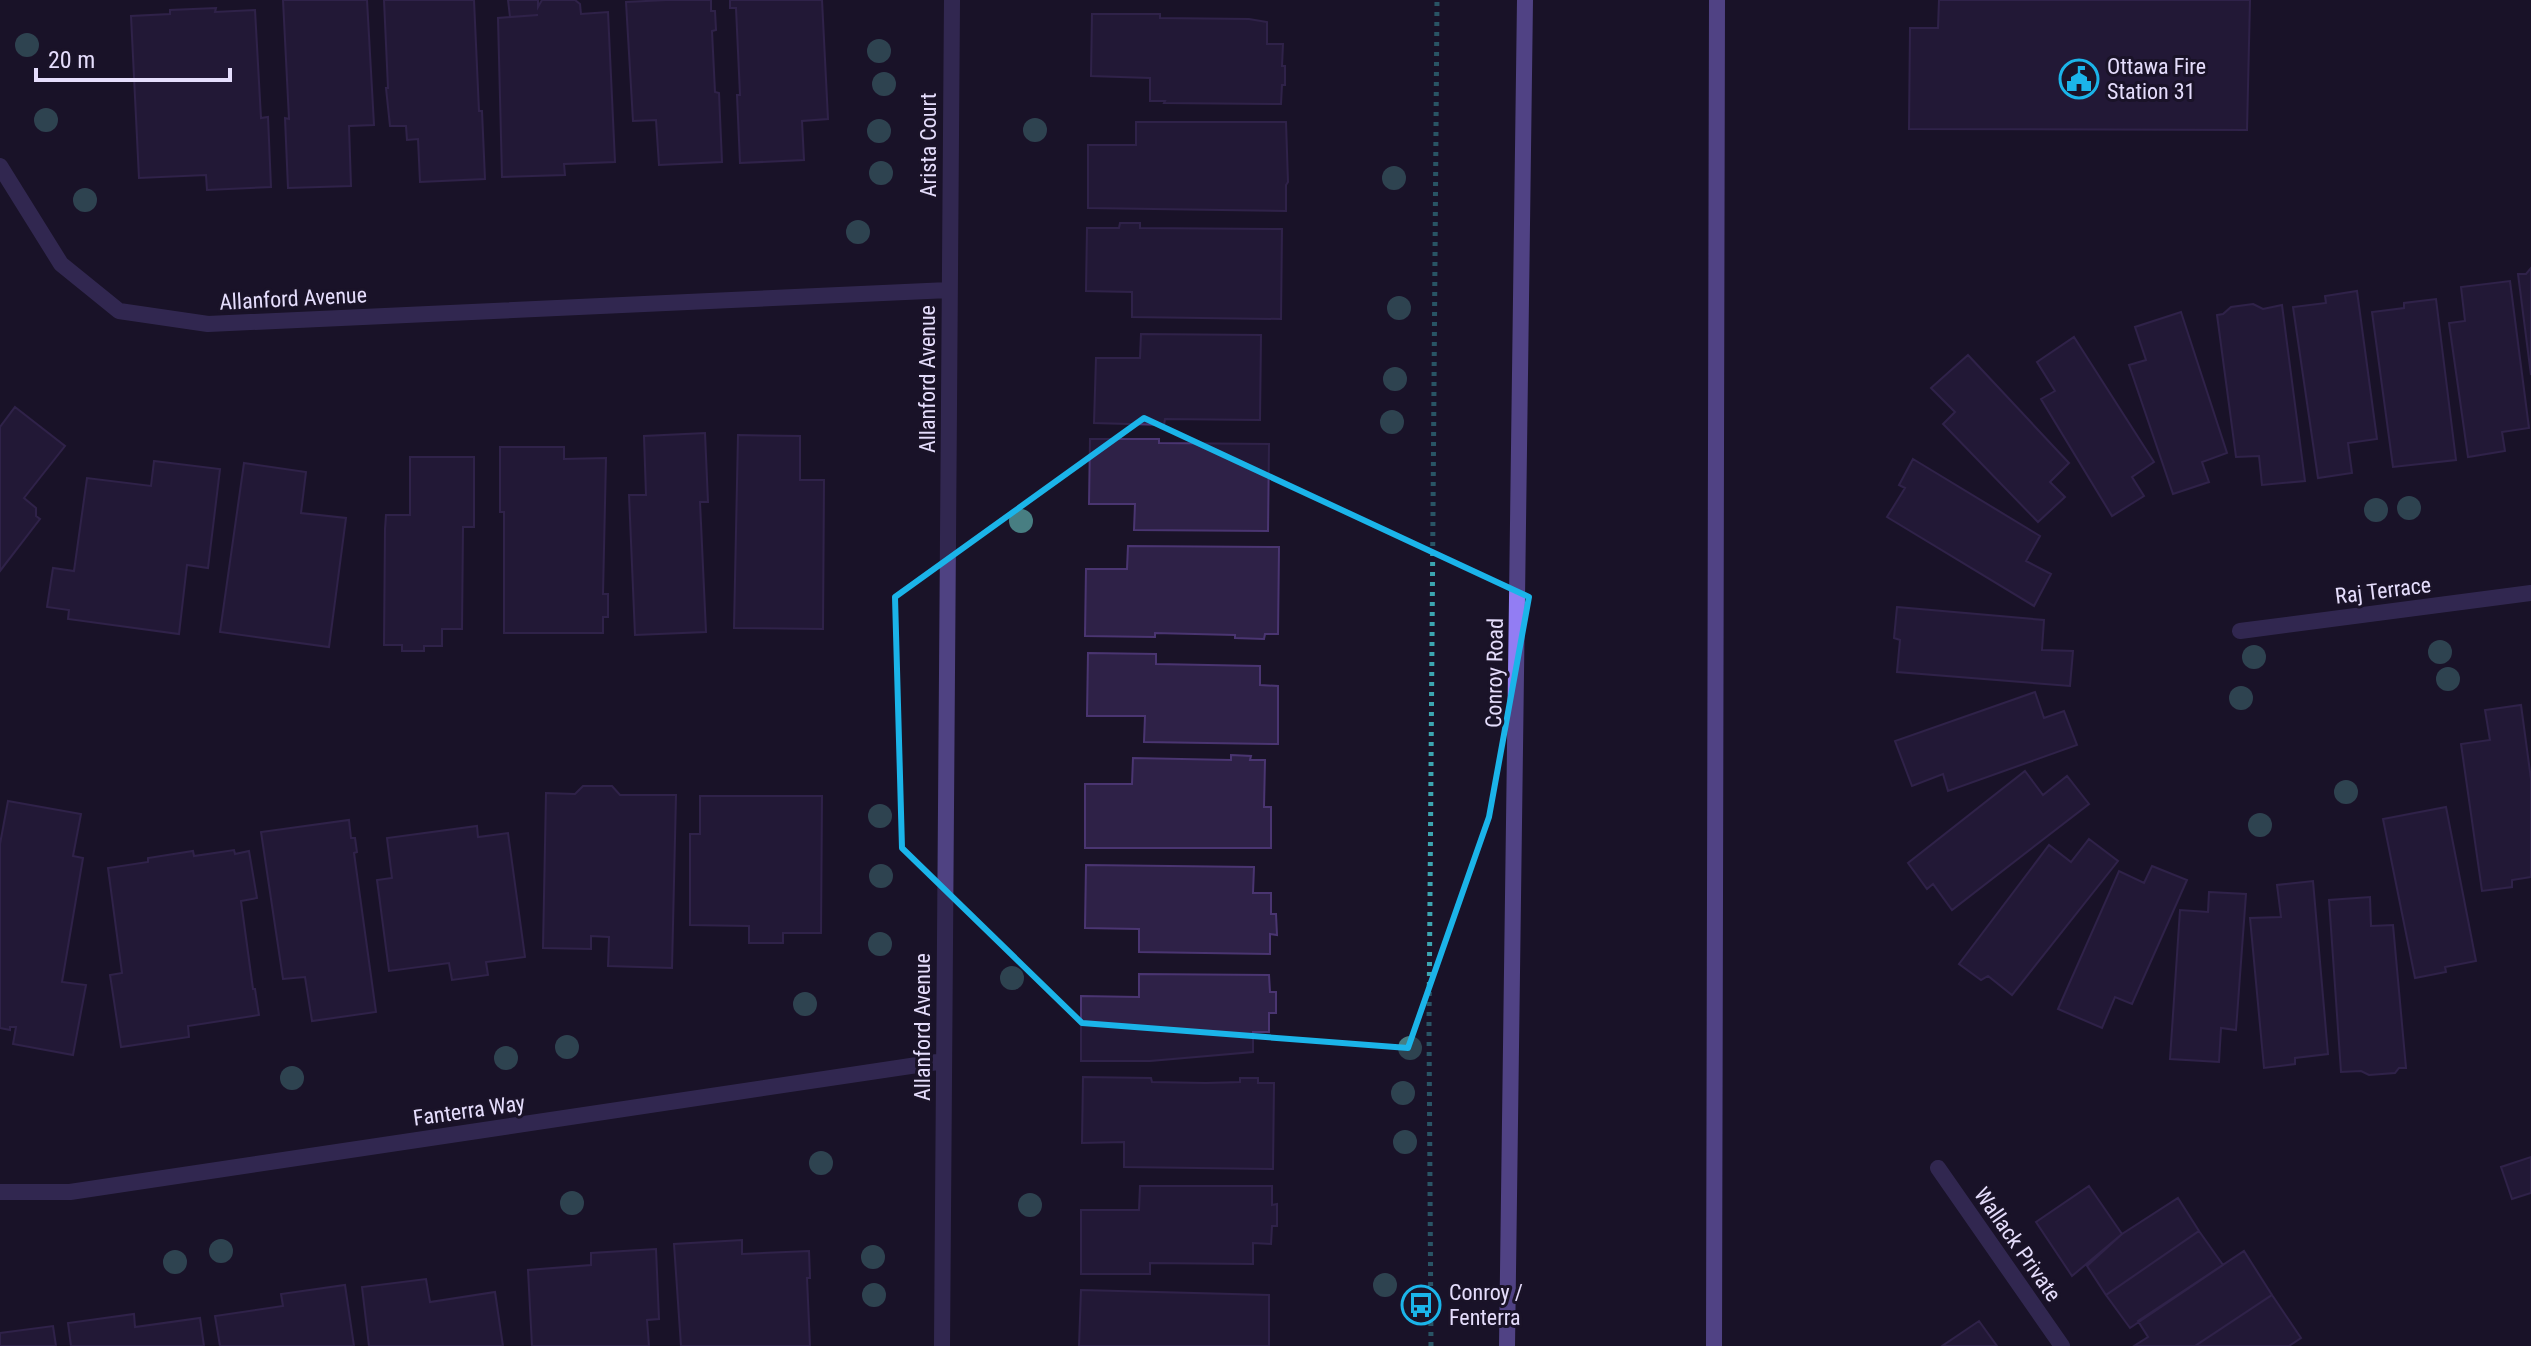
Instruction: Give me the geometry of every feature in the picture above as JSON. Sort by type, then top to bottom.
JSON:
[{"type":"main road","name":"Conroy Road","points":[[1507,1346],[1525,0]]},
{"type":"main road","points":[[1714,1346],[1717,0]]},
{"type":"street","name":"Arista Court","points":[[949,290],[952,0]]},
{"type":"street","name":"Allanford Avenue","points":[[0,166],[61,264],[119,311],[208,324],[949,290],[942,1346]]},
{"type":"street","name":"Raj Terrace","points":[[2240,631],[2531,593]]},
{"type":"street","name":"Fanterra Way","points":[[0,1192],[70,1192],[944,1061]]},
{"type":"street","name":"Wallack Private","points":[[1938,1168],[2062,1346]]},
{"type":"path","points":[[1431,1346],[1429,1009],[1437,0]]},
{"type":"highlighted area","points":[[1144,418],[1529,597],[1489,817],[1408,1048],[1082,1023],[902,848],[895,597]]},
{"type":"building","points":[[283,0],[367,0],[374,125],[349,126],[351,186],[288,188],[285,118],[289,119]]},
{"type":"building","points":[[384,0],[474,0],[485,179],[420,182],[418,139],[407,140],[406,126],[390,126]]},
{"type":"building","points":[[508,0],[538,0],[538,7],[542,0],[575,0],[580,4],[581,14],[608,12],[615,162],[564,164],[565,175],[502,177],[498,18],[538,15],[510,17]]},
{"type":"building","points":[[711,0],[711,11],[715,11],[716,30],[712,31],[722,162],[659,165],[656,120],[633,121],[626,2]]},
{"type":"building","points":[[730,0],[822,0],[828,119],[802,121],[804,160],[740,163],[736,8],[730,8]]},
{"type":"building","name":"Ottawa Fire Station 31","points":[[1939,0],[2250,0],[2247,130],[1909,129],[1910,28],[1938,28]]},
{"type":"building","points":[[216,8],[215,12],[255,10],[261,118],[268,117],[271,187],[207,190],[206,175],[139,178],[131,16]]},
{"type":"building","points":[[1092,14],[1160,14],[1160,18],[1267,22],[1267,44],[1283,44],[1285,85],[1282,85],[1281,104],[1150,101],[1150,78],[1091,76]]},
{"type":"building","points":[[1136,122],[1286,122],[1286,211],[1088,208],[1088,145],[1136,145]]},
{"type":"building","points":[[1120,223],[1140,223],[1140,228],[1282,229],[1281,319],[1132,317],[1132,292],[1086,291],[1087,228],[1119,228]]},
{"type":"building","points":[[2531,268],[2531,375],[2518,274],[2526,274]]},
{"type":"building","points":[[2510,281],[2529,428],[2502,432],[2505,451],[2468,457],[2449,323],[2465,321],[2461,287]]},
{"type":"building","points":[[2357,291],[2377,439],[2348,443],[2352,473],[2318,478],[2293,307],[2326,303],[2325,296]]},
{"type":"building","points":[[2436,299],[2456,460],[2393,467],[2372,312],[2404,308],[2404,303]]},
{"type":"building","points":[[2253,304],[2263,309],[2282,305],[2305,481],[2262,485],[2259,456],[2236,457],[2217,315],[2231,307]]},
{"type":"building","points":[[2181,312],[2227,453],[2202,462],[2209,482],[2173,494],[2129,365],[2146,360],[2135,327]]},
{"type":"building","points":[[1141,334],[1261,335],[1260,420],[1165,419],[1164,425],[1094,423],[1096,358],[1140,358]]},
{"type":"building","points":[[2074,337],[2154,462],[2132,477],[2144,496],[2112,516],[2041,399],[2055,391],[2037,362]]},
{"type":"building","points":[[1968,355],[2069,463],[2050,482],[2065,497],[2038,522],[1943,424],[1955,412],[1931,388]]},
{"type":"building","points":[[15,407],[65,446],[24,498],[36,508],[36,516],[40,519],[0,571],[0,427]]},
{"type":"building","points":[[705,433],[708,502],[700,502],[706,632],[635,635],[629,495],[646,495],[644,436]]},
{"type":"building","points":[[738,435],[800,436],[800,480],[824,480],[823,629],[734,628]]},
{"type":"building","points":[[1090,439],[1269,444],[1268,531],[1134,530],[1135,504],[1089,504]]},
{"type":"building","points":[[500,447],[564,447],[564,459],[606,458],[603,594],[608,594],[608,617],[603,617],[603,633],[504,633],[504,512],[500,512]]},
{"type":"building","points":[[410,457],[474,457],[474,527],[463,527],[462,629],[442,629],[442,646],[424,646],[424,651],[402,651],[402,645],[384,645],[386,515],[410,515]]},
{"type":"building","points":[[1913,459],[2040,536],[2026,561],[2051,574],[2034,606],[1887,517],[1905,488],[1899,485]]},
{"type":"building","points":[[154,461],[220,469],[208,568],[187,565],[179,634],[68,619],[69,610],[47,607],[53,568],[74,571],[87,478],[151,486]]},
{"type":"building","points":[[244,463],[306,472],[301,513],[346,518],[329,647],[220,632]]},
{"type":"building","points":[[1128,546],[1279,547],[1278,634],[1265,634],[1264,639],[1235,638],[1235,635],[1155,633],[1155,637],[1085,636],[1086,569],[1127,569]]},
{"type":"building","points":[[1897,607],[2044,620],[2042,650],[2073,651],[2070,686],[1897,672],[1900,640],[1894,638]]},
{"type":"building","points":[[1088,653],[1156,654],[1156,664],[1260,666],[1260,685],[1278,686],[1278,744],[1144,742],[1145,716],[1087,716]]},
{"type":"building","points":[[2035,692],[2044,718],[2064,711],[2077,745],[1948,791],[1943,774],[1912,786],[1895,741]]},
{"type":"building","points":[[2521,705],[2531,779],[2531,877],[2512,880],[2512,887],[2482,891],[2461,744],[2490,740],[2485,710]]},
{"type":"building","points":[[1231,755],[1265,760],[1264,807],[1271,807],[1271,848],[1085,848],[1085,784],[1132,784],[1133,758],[1231,760]]},
{"type":"building","points":[[2025,771],[2043,795],[2067,776],[2089,804],[1952,910],[1933,884],[1927,889],[1908,863]]},
{"type":"building","points":[[583,786],[612,786],[620,795],[676,795],[672,968],[608,966],[609,937],[591,936],[591,949],[543,948],[546,793],[575,794]]},
{"type":"building","points":[[700,796],[822,796],[821,933],[783,933],[783,943],[749,943],[749,926],[690,925],[690,834],[700,834]]},
{"type":"building","points":[[8,801],[81,814],[73,856],[83,858],[62,982],[86,985],[73,1055],[13,1044],[16,1027],[10,1027],[10,1030],[0,1028],[0,844]]},
{"type":"building","points":[[2446,807],[2476,961],[2445,967],[2446,972],[2415,978],[2383,819]]},
{"type":"building","points":[[349,820],[351,838],[355,838],[357,852],[354,853],[376,1012],[312,1021],[305,977],[283,979],[261,832]]},
{"type":"building","points":[[477,826],[478,837],[508,833],[525,957],[486,962],[488,975],[452,980],[449,963],[389,971],[377,880],[392,878],[387,838]]},
{"type":"building","points":[[2089,839],[2118,861],[2012,995],[1988,976],[1981,980],[1959,964],[2049,845],[2071,862]]},
{"type":"building","points":[[234,850],[235,854],[249,851],[257,898],[241,901],[259,1015],[188,1026],[189,1037],[121,1047],[110,975],[122,973],[108,868],[193,851],[194,856]]},
{"type":"building","points":[[1086,865],[1254,867],[1253,893],[1271,893],[1271,914],[1276,914],[1277,935],[1270,934],[1270,954],[1139,952],[1139,929],[1085,928]]},
{"type":"building","points":[[2152,866],[2187,880],[2132,1004],[2115,997],[2102,1028],[2058,1009],[2119,871],[2144,883]]},
{"type":"building","points":[[2313,881],[2328,1054],[2295,1058],[2295,1064],[2264,1068],[2250,918],[2281,917],[2277,885]]},
{"type":"building","points":[[2209,892],[2246,894],[2236,1030],[2221,1028],[2219,1062],[2170,1059],[2180,910],[2208,912]]},
{"type":"building","points":[[2370,897],[2371,926],[2393,925],[2406,1068],[2399,1068],[2395,1073],[2369,1075],[2361,1071],[2341,1072],[2329,900]]},
{"type":"building","points":[[1139,974],[1269,975],[1270,992],[1276,992],[1276,1013],[1269,1013],[1269,1032],[1253,1032],[1253,1052],[1150,1061],[1081,1061],[1081,996],[1139,997]]},
{"type":"building","points":[[1083,1077],[1206,1083],[1258,1078],[1258,1083],[1274,1083],[1273,1169],[1124,1167],[1124,1142],[1082,1143]]},
{"type":"building","points":[[2531,1157],[2531,1193],[2512,1199],[2501,1167]]},
{"type":"building","points":[[1140,1186],[1272,1186],[1272,1205],[1277,1204],[1277,1226],[1272,1226],[1271,1244],[1253,1243],[1253,1264],[1150,1263],[1150,1274],[1081,1274],[1081,1210],[1139,1210]]},
{"type":"building","points":[[2089,1186],[2122,1234],[2072,1276],[2036,1222]]},
{"type":"building","points":[[2178,1198],[2199,1231],[2106,1295],[2087,1266],[2122,1234]]},
{"type":"building","points":[[2199,1231],[2223,1265],[2130,1328],[2106,1295]]},
{"type":"building","points":[[742,1240],[742,1254],[809,1251],[810,1346],[681,1346],[674,1244]]},
{"type":"building","points":[[656,1249],[659,1319],[647,1320],[649,1346],[532,1346],[528,1270],[591,1265],[591,1253]]},
{"type":"building","points":[[2244,1251],[2272,1295],[2195,1346],[2134,1346],[2148,1337],[2138,1321]]},
{"type":"building","points":[[426,1279],[430,1302],[495,1292],[503,1346],[369,1346],[362,1287]]},
{"type":"building","points":[[345,1285],[354,1346],[220,1346],[215,1316],[283,1306],[281,1294]]},
{"type":"building","points":[[1081,1290],[1269,1295],[1269,1346],[1079,1346]]},
{"type":"building","points":[[2272,1295],[2301,1338],[2289,1346],[2195,1346]]},
{"type":"building","points":[[134,1314],[135,1327],[200,1318],[204,1346],[71,1346],[68,1323]]},
{"type":"building","points":[[1979,1321],[1997,1346],[1942,1346]]},
{"type":"building","points":[[53,1326],[56,1346],[0,1346],[0,1333]]},
{"type":"place","name":"Ottawa Fire Station 31","points":[[2079,79]]},
{"type":"place","name":"Conroy / Fenterra","points":[[1421,1305]]}]
